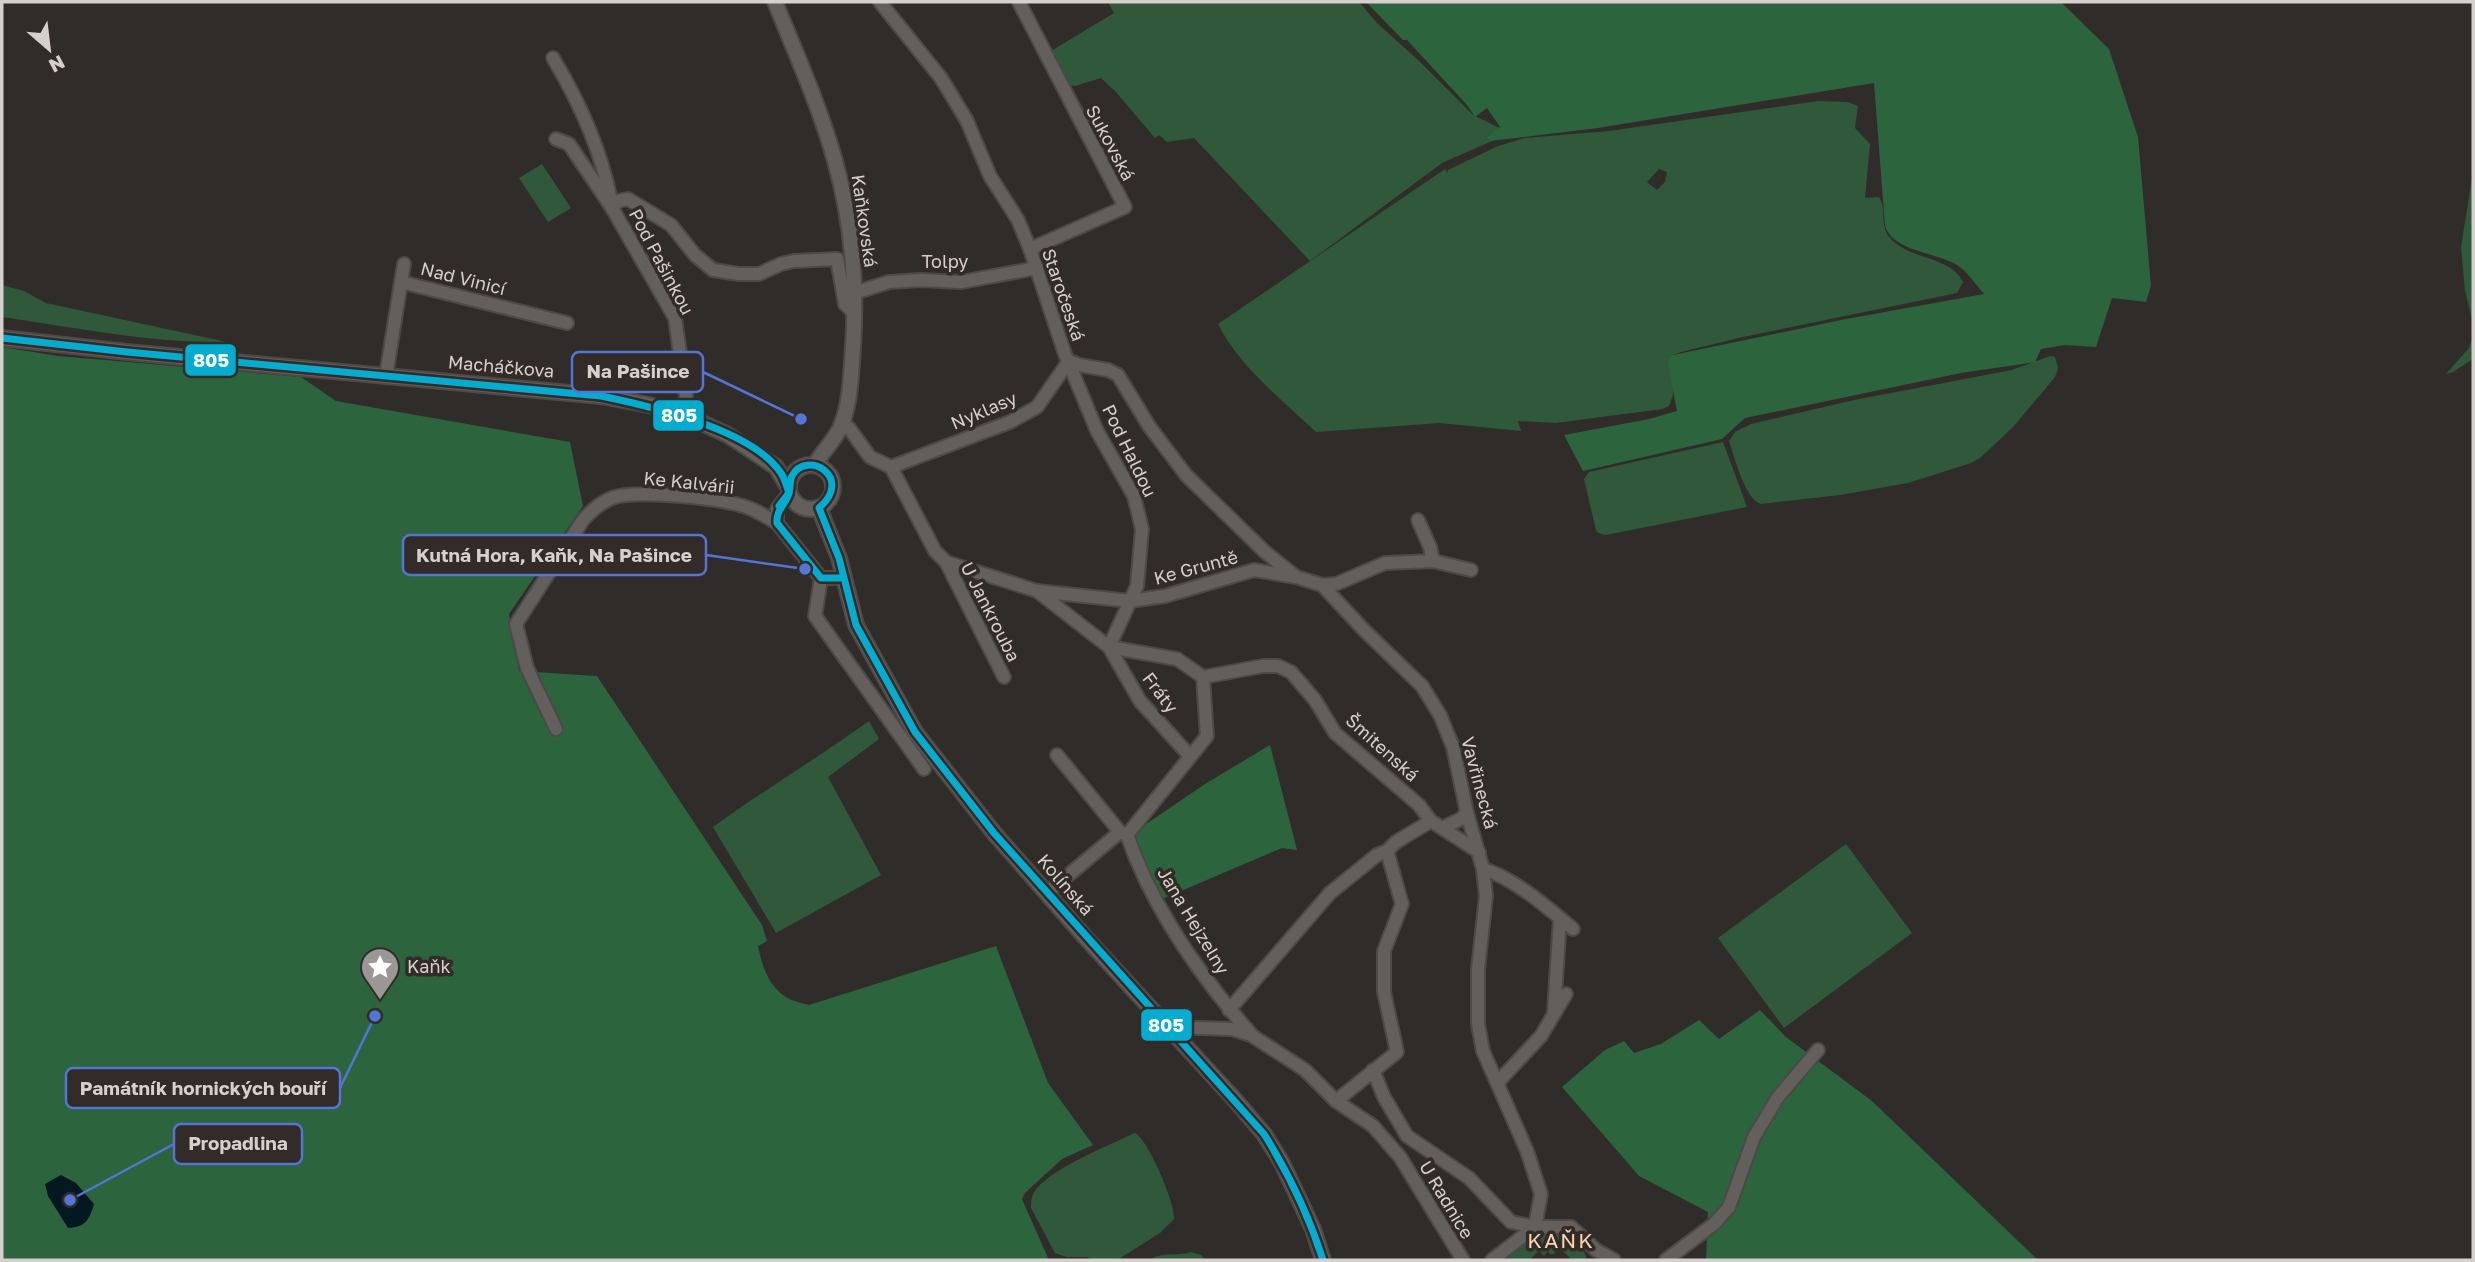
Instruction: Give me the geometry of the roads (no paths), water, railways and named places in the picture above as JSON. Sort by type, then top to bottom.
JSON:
[{"type":"street","name":"Kaňkovská","points":[[775,2],[835,161],[846,208],[855,293],[850,381],[842,425],[826,452],[821,468]]},
{"type":"street","name":"Staročeská","points":[[880,2],[950,91],[967,121],[990,176],[1018,220],[1069,361],[1118,375],[1149,426],[1180,467],[1265,552],[1296,577]]},
{"type":"street","name":"Sukovská","points":[[1019,2],[1125,207],[1030,249]]},
{"type":"street","name":"Pod Pašinkou","points":[[553,58],[573,90],[587,121],[599,153],[612,208]]},
{"type":"street","name":"Pod Pašinkou","points":[[556,139],[569,144],[612,208],[675,318],[689,417]]},
{"type":"street","name":"Pod Pašinkou","points":[[612,208],[618,201],[628,199],[648,210],[671,225],[695,255],[713,270],[759,274],[794,261],[837,259],[845,304],[855,314]]},
{"type":"street","points":[[401,282],[404,264]]},
{"type":"street","name":"Tolpy","points":[[855,293],[889,282],[961,282],[1037,268]]},
{"type":"street","name":"Nad Vinicí","points":[[380,375],[401,282],[567,323]]},
{"type":"street","name":"Macháčkova","points":[[2,338],[601,396],[649,405],[689,417],[728,435],[776,467]]},
{"type":"street","name":"Nyklasy","points":[[891,467],[1010,422],[1037,407],[1069,361]]},
{"type":"street","name":"Pod Haldou","points":[[1069,361],[1097,432],[1129,484],[1138,507],[1142,530],[1141,561],[1137,586],[1130,601]]},
{"type":"street","points":[[842,425],[849,428],[870,457],[891,467],[935,551],[946,562]]},
{"type":"street","points":[[776,467],[796,470]]},
{"type":"street","points":[[776,467],[789,490],[796,504],[807,510],[819,508],[830,499],[833,485],[821,468],[802,467],[796,470],[789,481],[789,490],[777,509],[777,523],[821,578],[815,616],[925,769]]},
{"type":"street","name":"Ke Kalvárii","points":[[556,729],[524,657],[516,624],[583,520],[604,501],[617,496],[649,494],[734,503],[777,523]]},
{"type":"street","name":"Kolínská","points":[[819,508],[830,533],[856,625],[915,732],[994,833],[1264,1134],[1282,1163],[1313,1229],[1323,1260]]},
{"type":"street","points":[[1418,520],[1433,561]]},
{"type":"street","points":[[1254,570],[1265,552]]},
{"type":"street","points":[[1322,585],[1336,584],[1385,563],[1433,561],[1471,570]]},
{"type":"street","name":"Ke Gruntě","points":[[946,562],[1037,591],[1130,601],[1165,596],[1254,570],[1296,577],[1322,585]]},
{"type":"street","name":"U Jankrouba","points":[[946,562],[1004,677]]},
{"type":"street","points":[[821,578],[844,578]]},
{"type":"street","name":"Vavřinecká","points":[[1322,585],[1364,632],[1422,686],[1440,715],[1453,747],[1483,869],[1486,896],[1478,968],[1478,1024],[1483,1051],[1527,1151],[1541,1194],[1535,1227]]},
{"type":"street","name":"Ke Gruntě","points":[[1037,591],[1109,646]]},
{"type":"street","points":[[1130,601],[1109,646],[1177,659],[1203,677]]},
{"type":"street","name":"Fráty","points":[[1109,646],[1140,701],[1189,755]]},
{"type":"street","name":"Šmitenská","points":[[1203,677],[1263,666],[1278,666],[1291,672],[1315,700],[1335,733],[1419,805],[1436,824],[1479,852]]},
{"type":"street","name":"Fráty","points":[[1124,833],[1207,736],[1203,677]]},
{"type":"street","name":"Jana Hejzelny","points":[[1057,755],[1124,833],[1159,906],[1206,980],[1251,1035]]},
{"type":"street","points":[[1229,1010],[1330,893],[1396,842],[1436,824],[1461,819],[1468,813]]},
{"type":"street","points":[[1047,893],[1124,833]]},
{"type":"street","points":[[1336,1101],[1397,1052],[1384,992],[1384,951],[1402,904],[1387,851]]},
{"type":"street","points":[[1483,869],[1512,883],[1573,929]]},
{"type":"street","points":[[1553,1016],[1560,918]]},
{"type":"street","points":[[1498,1082],[1527,1053],[1566,994]]},
{"type":"street","name":"U Radnice","points":[[1169,1027],[1232,1029],[1251,1035],[1305,1070],[1336,1101],[1373,1126],[1400,1157],[1463,1260]]},
{"type":"street","points":[[1666,1260],[1714,1224],[1729,1207],[1754,1137],[1778,1097],[1818,1050]]},
{"type":"street","name":"U Radnice","points":[[1373,1070],[1384,1097],[1407,1136],[1468,1178],[1511,1222],[1535,1227]]},
{"type":"street","name":"U Radnice","points":[[1400,1157],[1415,1143]]},
{"type":"street","points":[[1492,1260],[1535,1227],[1571,1227],[1614,1260]]},
{"type":"street","points":[[1590,1244],[1595,1260]]},
{"type":"water","points":[[61,1175],[76,1183],[94,1204],[88,1218],[79,1226],[68,1228],[48,1196],[45,1184]]},
{"type":"place","name":"Na Pašince","points":[[801,419]]},
{"type":"place","name":"Kutná Hora, Kaňk, Na Pašince","points":[[805,569]]},
{"type":"place","name":"Kaňk","points":[[380,1001]]},
{"type":"place","name":"Památník hornických bouří","points":[[375,1016]]},
{"type":"place","name":"Propadlina","points":[[70,1200]]},
{"type":"district","name":"KAŇK","points":[[1561,1241]]}]
